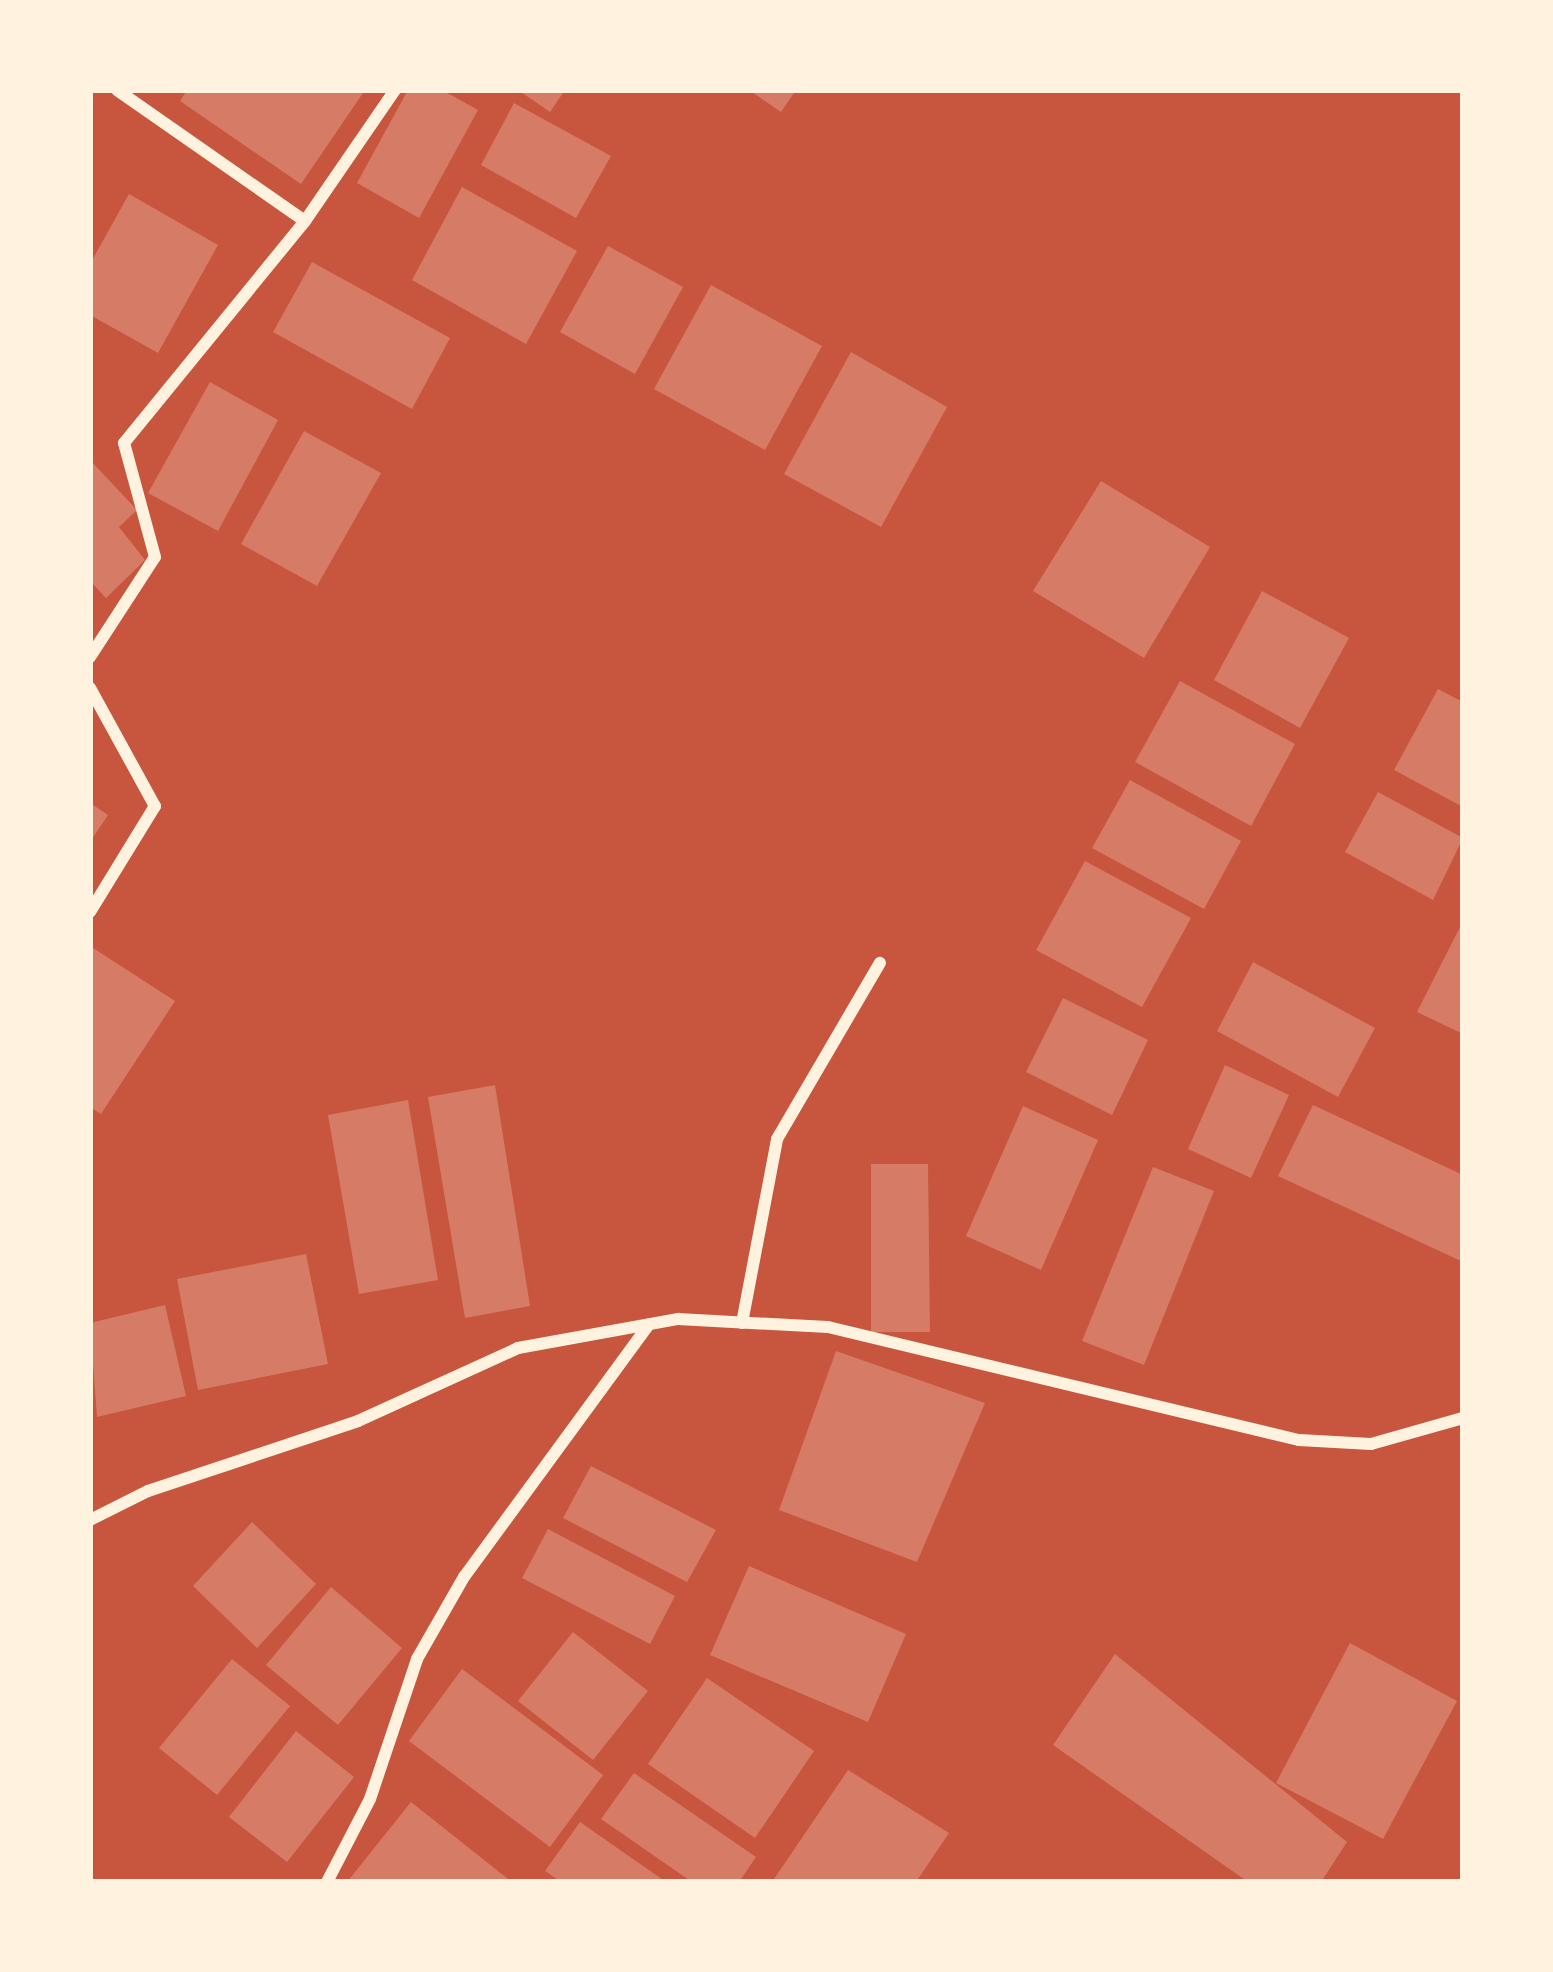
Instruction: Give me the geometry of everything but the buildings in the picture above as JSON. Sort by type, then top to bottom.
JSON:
[{"type":"street","points":[[117,90],[305,221]]},
{"type":"street","points":[[90,657],[155,557],[124,443],[305,221],[395,90]]},
{"type":"street","points":[[90,688],[155,806],[90,912]]},
{"type":"street","points":[[742,1323],[777,1139],[880,963]]},
{"type":"street","points":[[327,1882],[370,1799],[417,1659],[464,1577],[649,1324]]},
{"type":"street","points":[[90,1520],[148,1491],[358,1421],[518,1348],[649,1324],[828,1327],[1299,1440],[1372,1444],[1463,1418]]}]
